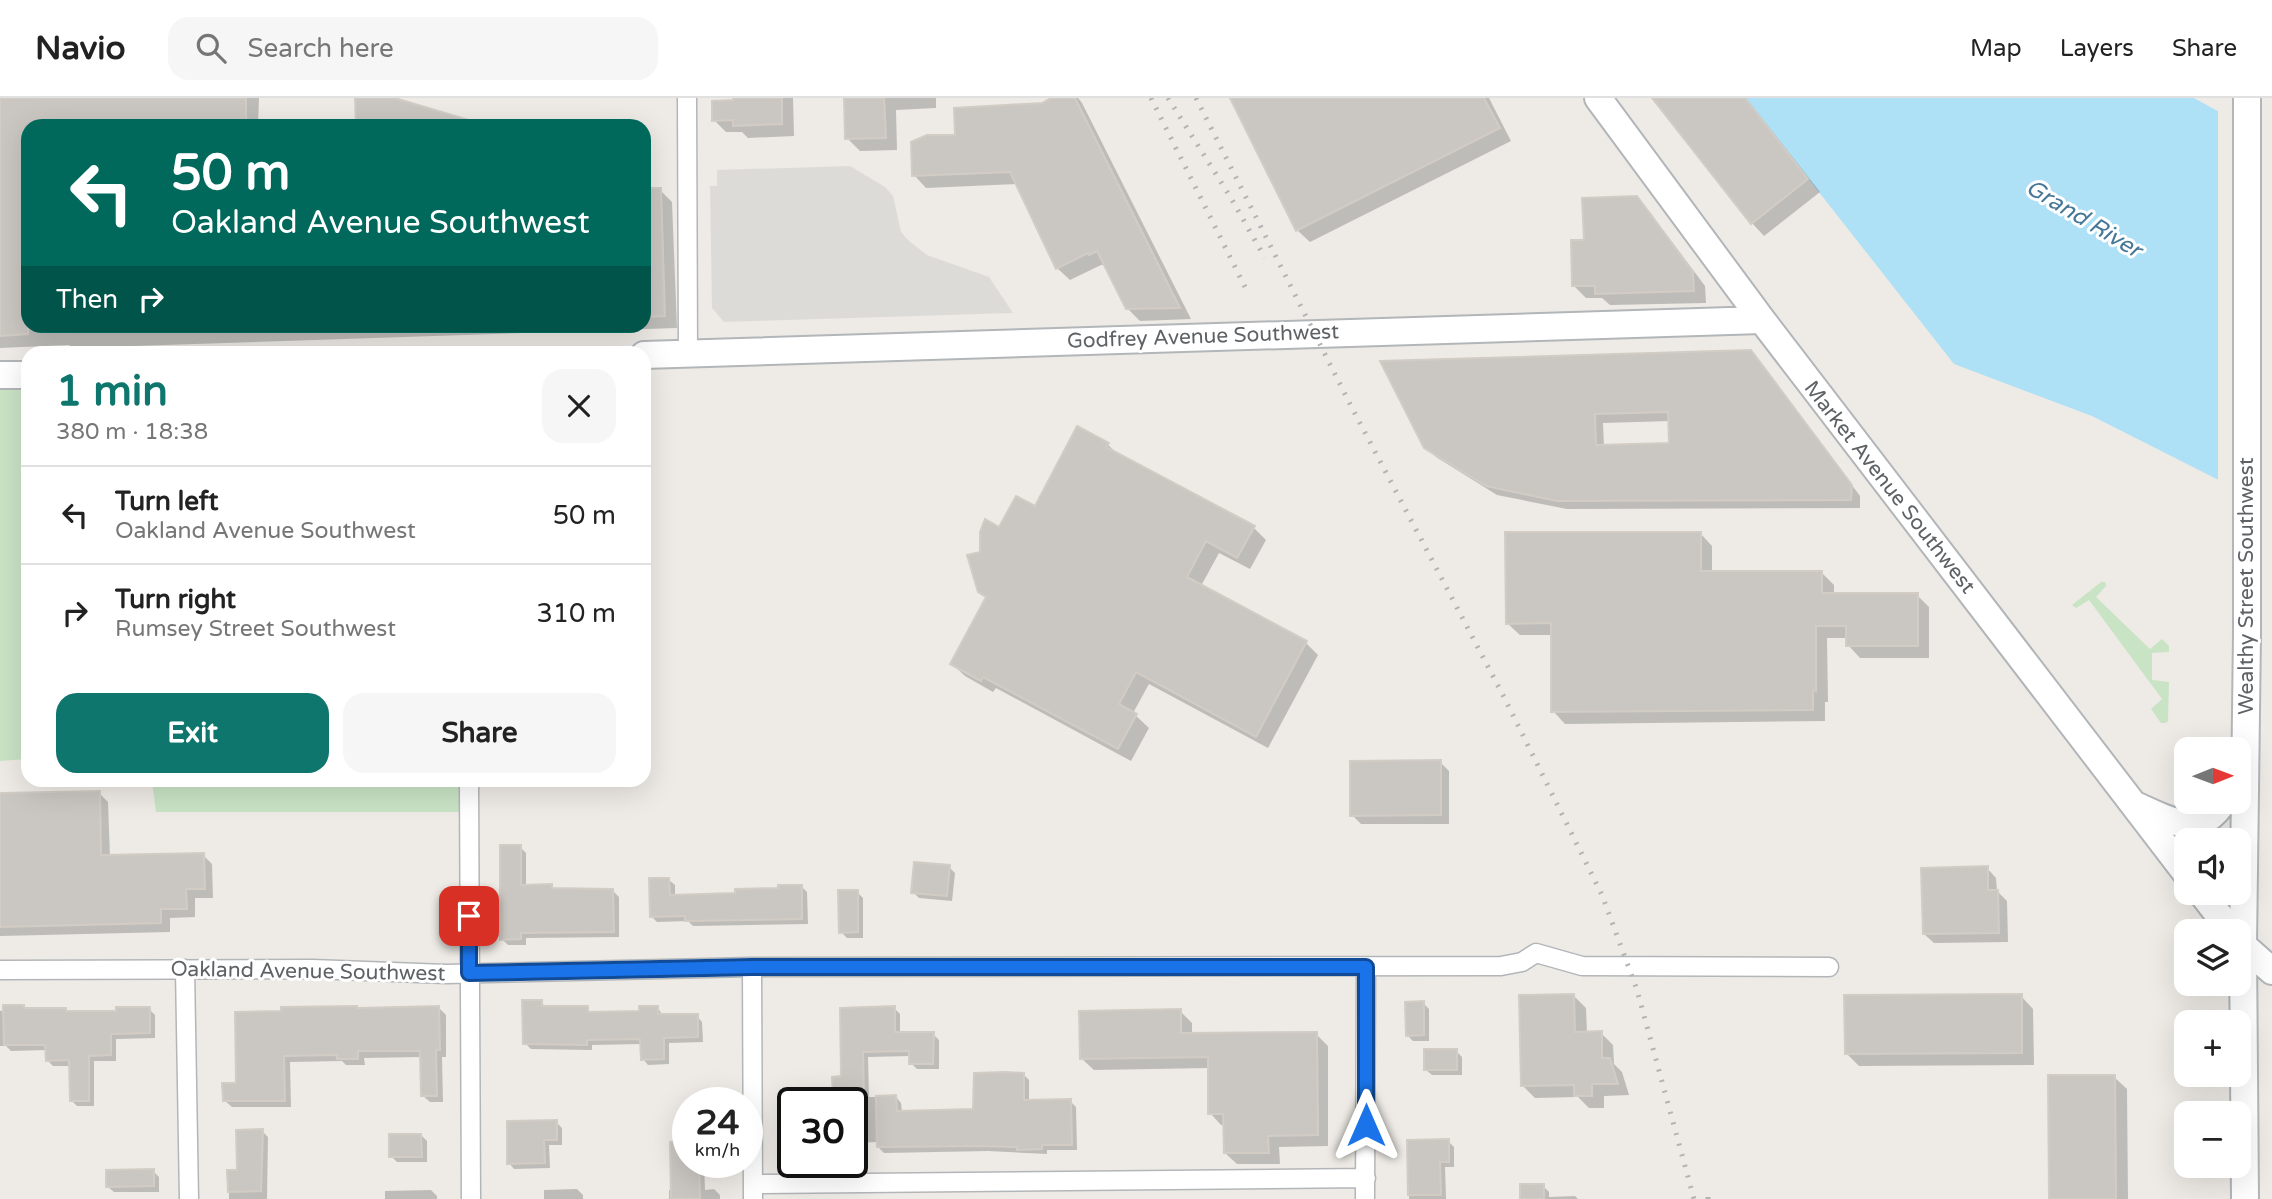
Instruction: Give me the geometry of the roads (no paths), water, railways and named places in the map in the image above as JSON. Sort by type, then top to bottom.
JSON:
[{"type":"main road","name":"Market Avenue Southwest","points":[[1598,98],[1762,320],[2174,857]]},
{"type":"main road","name":"Wealthy Street Southwest","points":[[2243,737],[2247,634],[2246,108]]},
{"type":"main road","name":"Godfrey Avenue Southwest","points":[[651,355],[1762,320]]},
{"type":"main road","points":[[0,375],[21,374]]},
{"type":"main road","points":[[2133,804],[2189,824],[2205,821],[2213,814]]},
{"type":"main road","name":"Wealthy Street Southwest","points":[[2238,919],[2240,814]]},
{"type":"main road","points":[[2251,952],[2272,971]]},
{"type":"main road","name":"Wealthy Street Southwest","points":[[2239,996],[2245,1199]]},
{"type":"street","points":[[687,98],[688,353]]},
{"type":"street","points":[[469,787],[471,1199]]},
{"type":"street","name":"Oakland Avenue Southwest","points":[[0,970],[185,969],[469,973],[752,967],[1501,966],[1522,962],[1536,953],[1582,966],[1829,967]]},
{"type":"street","points":[[752,967],[753,1191],[1089,1190],[1366,1178]]},
{"type":"street","points":[[1365,1199],[1366,967]]},
{"type":"street","points":[[185,969],[189,1199]]},
{"type":"water","name":"Grand River","points":[[1745,98],[2194,98],[2272,141],[2272,507],[2092,416],[1954,364]]},
{"type":"railway","points":[[1151,98],[1248,293]]},
{"type":"railway","points":[[1168,98],[1265,258]]},
{"type":"railway","points":[[1196,98],[1350,404],[1505,699],[1602,895],[1637,990],[1694,1199]]}]
